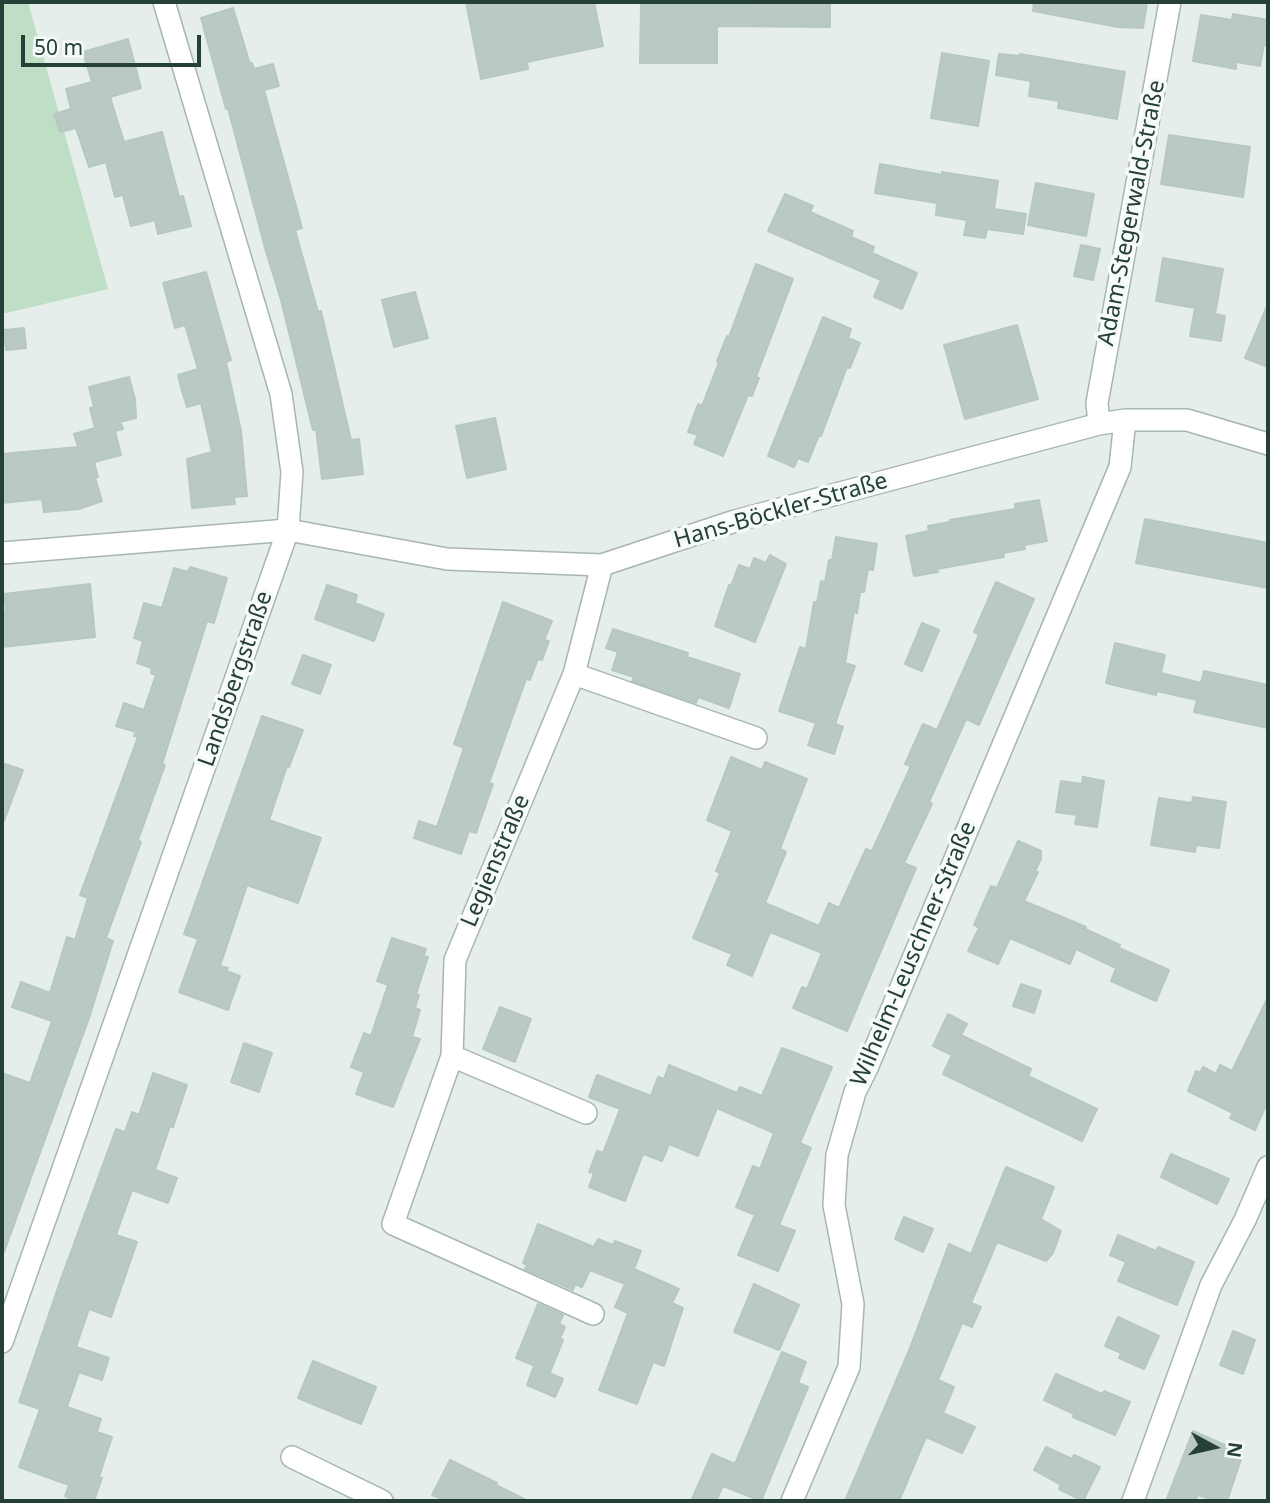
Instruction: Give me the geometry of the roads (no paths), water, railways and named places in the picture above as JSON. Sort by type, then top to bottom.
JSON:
[{"type":"street","name":"Landsbergstraße","points":[[2,1342],[288,530],[292,472],[281,394],[164,2]]},
{"type":"street","name":"Adam-Stegerwald-Straße","points":[[1099,424],[1097,403],[1170,2]]},
{"type":"street","name":"Hans-Böckler-Straße","points":[[2,553],[288,530],[447,559],[602,565],[735,521],[1099,424],[1125,420],[1187,420],[1268,444]]},
{"type":"street","name":"Wilhelm-Leuschner-Straße","points":[[792,1501],[849,1367],[853,1304],[834,1205],[837,1154],[855,1092],[1120,467],[1125,420]]},
{"type":"street","name":"Legienstraße","points":[[593,1314],[393,1224],[452,1056],[455,960],[574,674],[602,565]]},
{"type":"street","points":[[574,674],[756,738]]},
{"type":"street","points":[[452,1056],[586,1113]]},
{"type":"street","points":[[1133,1501],[1211,1285],[1245,1220],[1268,1167]]},
{"type":"street","points":[[292,1457],[382,1501]]}]
